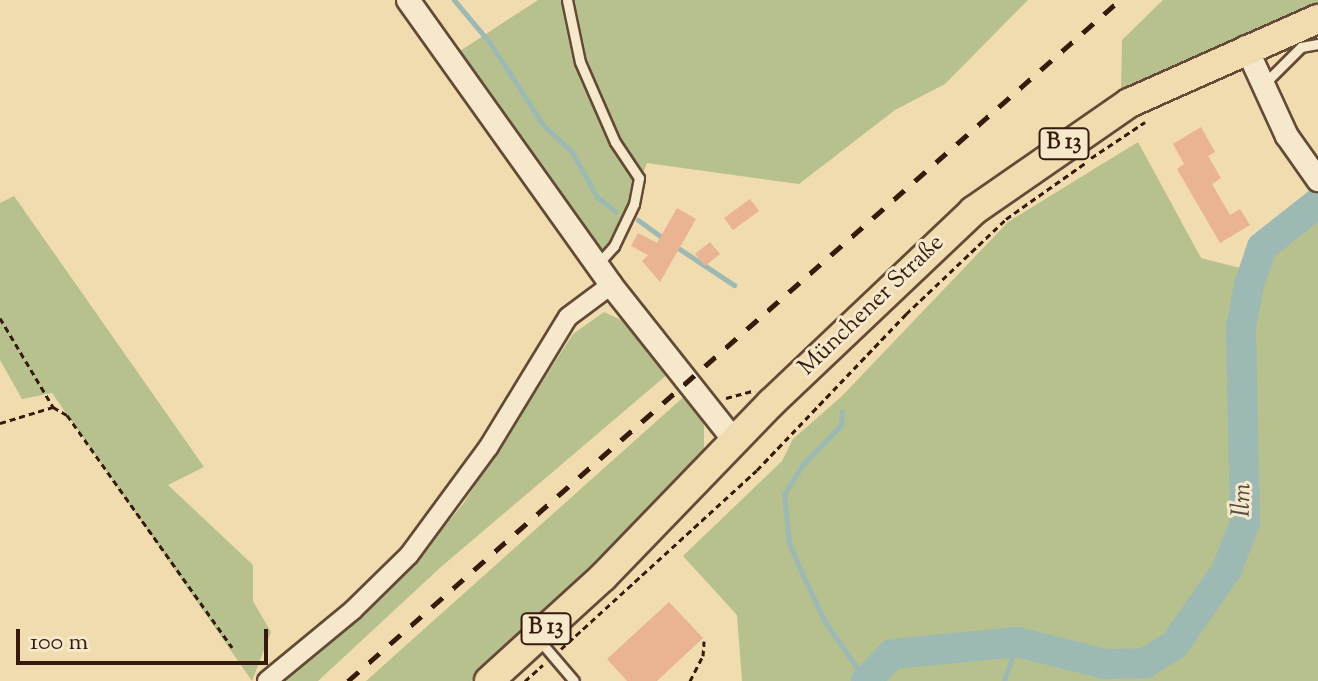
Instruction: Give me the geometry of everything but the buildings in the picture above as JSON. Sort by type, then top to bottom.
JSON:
[{"type":"main road","name":"Münchener Straße","points":[[489,681],[545,647],[771,403],[916,262],[1053,151],[1129,103],[1246,47],[1318,19]]},
{"type":"street","points":[[408,0],[611,285],[734,440]]},
{"type":"street","points":[[1246,47],[1261,86],[1316,177]]},
{"type":"street","points":[[267,681],[353,610],[409,555],[474,469],[568,317],[611,285]]},
{"type":"lane","points":[[567,0],[580,62],[615,142],[639,178],[634,204],[614,246],[597,265]]},
{"type":"lane","points":[[1261,86],[1301,47],[1318,44]]},
{"type":"lane","points":[[545,647],[574,681]]},
{"type":"path","points":[[525,681],[545,647],[795,429],[1006,219],[1155,116]]},
{"type":"path","points":[[0,318],[53,407],[67,415],[232,647]]},
{"type":"path","points":[[722,398],[753,387],[795,429]]},
{"type":"path","points":[[0,423],[53,407]]},
{"type":"path","points":[[690,681],[703,656],[704,641]]},
{"type":"green space","points":[[538,0],[1028,0],[945,84],[895,110],[799,184],[647,163],[616,240],[600,252],[460,51]]},
{"type":"green space","points":[[1163,0],[1318,0],[1318,5],[1121,96],[1122,40]]},
{"type":"green space","points":[[1138,142],[1201,258],[1244,269],[1318,222],[1318,681],[742,681],[737,615],[683,556],[782,461],[793,439],[841,397],[1008,222]]},
{"type":"green space","points":[[14,196],[204,467],[168,485],[253,565],[253,601],[271,632],[252,681],[52,393],[22,399],[0,360],[0,203]]},
{"type":"green space","points":[[604,312],[630,324],[669,373],[442,566],[318,681],[281,681],[381,596],[423,552],[463,504],[573,334]]},
{"type":"green space","points":[[688,393],[704,423],[704,456],[471,681],[366,681]]},
{"type":"waterway","points":[[454,0],[490,43],[544,126],[572,152],[597,197],[616,212]]},
{"type":"waterway","name":"Ilm","points":[[866,681],[892,654],[1017,642],[1106,664],[1145,663],[1175,644],[1226,571],[1245,523],[1241,327],[1249,285],[1262,247],[1318,203]]},
{"type":"waterway","points":[[638,220],[666,240]]},
{"type":"waterway","points":[[675,246],[734,285]]},
{"type":"waterway","points":[[842,411],[841,425],[803,464],[784,494],[789,543],[799,567],[825,622],[866,681]]},
{"type":"waterway","name":"Ilm","points":[[1004,681],[1017,642]]},
{"type":"railway","points":[[348,681],[1120,0]]}]
